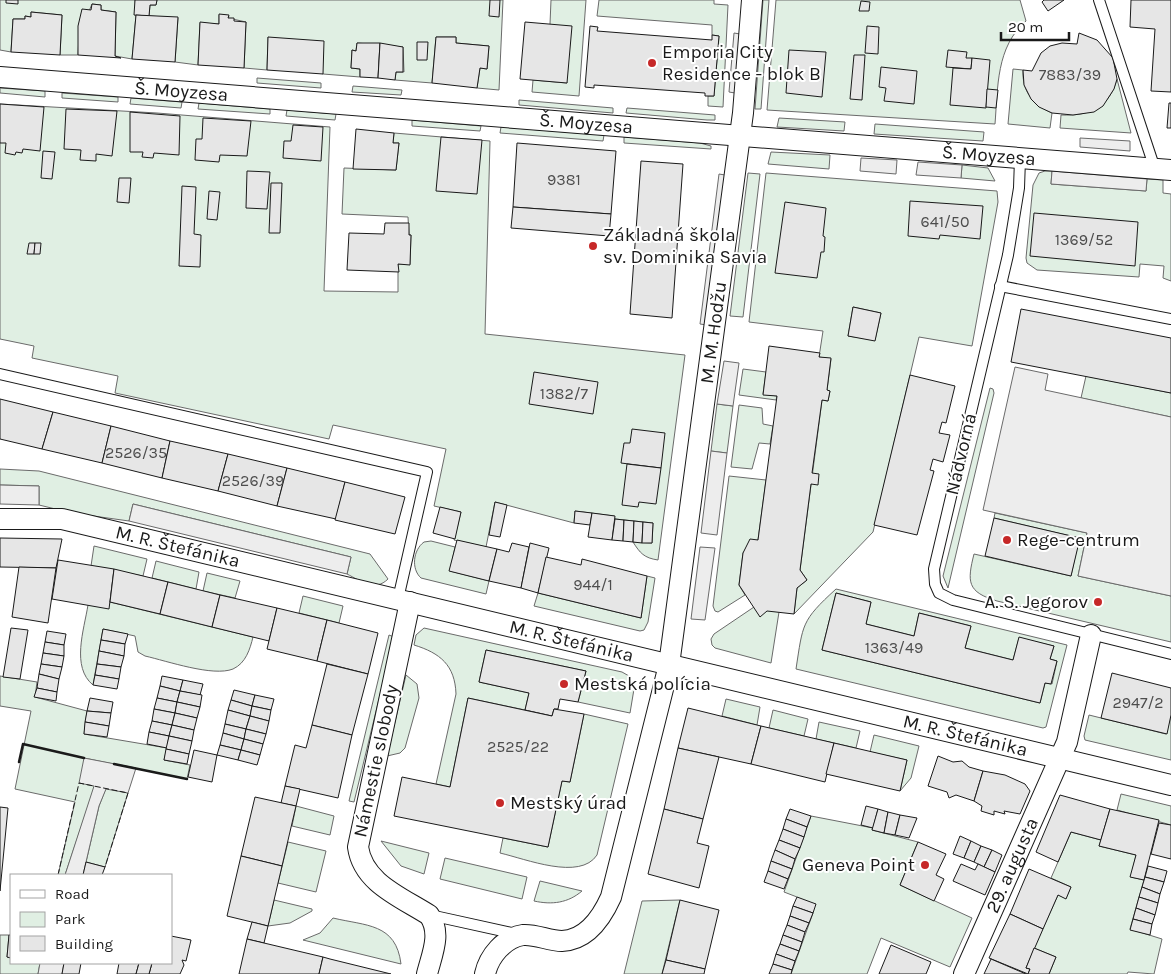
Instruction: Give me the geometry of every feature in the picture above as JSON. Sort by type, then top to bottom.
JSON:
[{"type":"street","name":"M. M. Hodžu","points":[[669,665],[740,136],[752,0]]},
{"type":"street","name":"Š. Moyzesa","points":[[0,77],[1163,169]]},
{"type":"street","name":"M. R. Štefánika","points":[[0,519],[62,519],[1171,785]]},
{"type":"street","name":"Námestie slobody","points":[[404,601],[358,847],[361,861],[370,876],[429,915]]},
{"type":"street","points":[[1060,757],[1067,742],[1091,635]]},
{"type":"street","points":[[485,974],[488,961],[503,945],[523,935],[562,941],[572,939],[592,927],[607,906],[611,897],[669,665]]},
{"type":"street","name":"29. augusta","points":[[964,974],[1060,757]]},
{"type":"street","points":[[427,974],[436,937],[434,922],[429,915]]},
{"type":"lane","points":[[1099,0],[1163,169]]},
{"type":"lane","name":"Nádvorná","points":[[1020,159],[1019,188],[1000,286],[934,569],[935,584],[939,593],[953,600],[1171,654]]},
{"type":"lane","points":[[1000,286],[1171,318]]},
{"type":"lane","points":[[0,374],[427,472],[404,601]]},
{"type":"lane","points":[[429,915],[523,935]]},
{"type":"green space","points":[[0,0],[135,0],[136,15],[132,59],[115,56],[116,12],[101,10],[101,5],[92,4],[79,35],[78,55],[60,55],[62,15],[31,12],[31,17],[25,16],[25,19],[13,19],[11,52],[0,50]]},
{"type":"green space","points":[[157,0],[503,0],[499,90],[477,88],[480,68],[487,69],[489,46],[456,43],[456,37],[436,37],[432,83],[395,80],[396,72],[404,72],[403,47],[357,43],[356,51],[352,50],[351,68],[360,69],[360,77],[323,74],[268,37],[267,70],[244,68],[246,22],[228,18],[229,16],[219,15],[219,24],[200,23],[198,65],[175,62],[178,18],[149,16],[150,5],[156,5]]},
{"type":"green space","points":[[551,0],[586,0],[579,96],[532,92],[533,80],[567,83],[550,24]]},
{"type":"green space","points":[[599,0],[714,0],[714,4],[728,5],[723,107],[708,106],[708,96],[714,96],[719,36],[712,35],[712,25],[597,16]]},
{"type":"green space","points":[[763,0],[769,0],[761,109],[755,109]]},
{"type":"green space","points":[[776,0],[1020,0],[1026,21],[1016,31],[1009,43],[1000,68],[995,124],[767,110]]},
{"type":"green space","points":[[1013,69],[1023,70],[1024,85],[1030,96],[1039,106],[1052,113],[1050,128],[1008,124]]},
{"type":"green space","points":[[257,78],[321,83],[321,88],[257,83]]},
{"type":"green space","points":[[1117,79],[1131,133],[1060,128],[1061,115],[1081,114],[1097,108],[1109,97]]},
{"type":"green space","points":[[353,86],[402,90],[401,95],[352,92]]},
{"type":"green space","points":[[0,88],[45,91],[45,97],[0,93]]},
{"type":"green space","points":[[62,93],[118,97],[118,102],[62,98]]},
{"type":"green space","points":[[131,98],[182,102],[181,108],[130,104]]},
{"type":"green space","points":[[519,100],[613,108],[613,113],[519,105]]},
{"type":"green space","points":[[199,103],[270,109],[270,114],[198,109]]},
{"type":"green space","points":[[0,104],[157,113],[330,127],[324,291],[398,292],[398,264],[410,264],[411,235],[409,235],[408,217],[342,214],[344,168],[396,170],[399,143],[393,143],[394,133],[490,141],[485,334],[685,355],[658,560],[643,554],[633,542],[652,543],[653,523],[615,519],[614,516],[575,511],[574,523],[495,502],[486,547],[454,540],[461,512],[434,506],[446,449],[333,425],[329,439],[115,393],[118,376],[32,358],[34,346],[0,339]]},
{"type":"green space","points":[[627,108],[715,115],[715,120],[626,113]]},
{"type":"green space","points":[[287,110],[336,114],[335,120],[286,116]]},
{"type":"green space","points":[[779,118],[845,122],[844,131],[777,127]]},
{"type":"green space","points":[[412,120],[481,126],[480,131],[412,126]]},
{"type":"green space","points":[[875,124],[984,132],[983,141],[874,134]]},
{"type":"green space","points":[[501,127],[604,135],[603,141],[500,133]]},
{"type":"green space","points":[[624,137],[700,143],[711,146],[711,149],[624,143]]},
{"type":"green space","points":[[771,152],[830,155],[829,169],[768,164]]},
{"type":"green space","points":[[962,165],[988,168],[995,181],[961,178]]},
{"type":"green space","points":[[1052,171],[1051,184],[1146,191],[1147,179],[1163,180],[1163,193],[1171,194],[1171,281],[1163,278],[1164,266],[1140,264],[1139,277],[1037,270],[1027,263],[1033,185],[1039,173]]},
{"type":"green space","points":[[748,173],[760,174],[743,317],[730,316]]},
{"type":"green space","points":[[766,173],[997,191],[998,202],[972,346],[919,337],[873,532],[794,614],[797,588],[807,580],[800,570],[822,400],[828,401],[830,391],[827,390],[831,359],[819,357],[823,331],[749,322]],"holes":[[[853,307],[881,313],[875,340],[848,336]]]},
{"type":"green space","points":[[743,369],[766,372],[763,394],[777,396],[776,400],[739,395]]},
{"type":"green space","points":[[1086,376],[1171,393],[1171,417],[1081,398]]},
{"type":"green space","points":[[990,388],[993,389],[994,393],[948,588],[943,576]]},
{"type":"green space","points":[[717,404],[733,406],[727,453],[711,451]]},
{"type":"green space","points":[[739,405],[762,408],[763,424],[773,426],[770,444],[759,443],[752,469],[731,467]]},
{"type":"green space","points":[[0,469],[39,471],[370,554],[388,579],[378,585],[373,585],[347,574],[351,557],[133,504],[129,521],[72,513],[39,505],[39,486],[0,485]]},
{"type":"green space","points":[[729,476],[766,480],[758,540],[750,542],[743,553],[739,585],[745,595],[718,612],[715,611],[713,606]]},
{"type":"green space","points":[[995,513],[1087,533],[1078,576],[1171,596],[1171,642],[997,601],[980,594],[975,590],[970,579],[974,554],[1071,576],[1079,538],[994,518]]},
{"type":"green space","points":[[431,541],[455,547],[450,571],[489,581],[486,594],[421,578],[415,565],[417,550],[424,542]]},
{"type":"green space","points":[[94,546],[147,559],[143,576],[91,566]]},
{"type":"green space","points":[[156,561],[199,572],[196,589],[152,578]]},
{"type":"green space","points":[[207,573],[240,581],[235,598],[203,591]]},
{"type":"green space","points":[[647,576],[655,578],[648,622],[644,630],[640,631],[534,606],[538,593],[641,618]]},
{"type":"green space","points":[[836,589],[1067,645],[1046,727],[1043,728],[796,669],[800,642],[806,624],[816,609]],"holes":[[[836,593],[871,602],[866,624],[914,636],[919,613],[971,626],[965,648],[1013,660],[1019,638],[1054,646],[1050,659],[1057,661],[1052,684],[1045,683],[1040,703],[822,650]]]},
{"type":"green space","points":[[303,596],[343,606],[339,623],[299,613]]},
{"type":"green space","points":[[110,602],[253,637],[247,655],[241,663],[233,669],[214,671],[202,670],[145,656],[138,652],[135,636],[103,629],[93,685],[86,677],[82,668],[81,658],[82,637],[88,605]]},
{"type":"green space","points":[[754,607],[779,612],[771,663],[715,648],[712,645],[711,639],[714,634]]},
{"type":"green space","points":[[424,628],[622,672],[629,676],[634,689],[630,713],[578,702],[586,671],[486,650],[479,682],[529,693],[525,710],[468,698],[450,787],[436,784],[456,694],[453,675],[444,662],[431,652],[414,645],[416,635]]},
{"type":"green space","points":[[389,635],[394,637],[354,802],[349,801]]},
{"type":"green space","points":[[406,675],[417,684],[419,698],[405,748],[400,753],[387,756]]},
{"type":"green space","points":[[0,676],[37,682],[35,697],[87,711],[84,734],[167,748],[164,760],[190,765],[187,779],[84,758],[95,786],[65,874],[58,874],[75,802],[15,789],[31,711],[0,706]]},
{"type":"green space","points":[[726,699],[760,707],[757,725],[722,716]]},
{"type":"green space","points":[[773,710],[808,719],[804,736],[769,728]]},
{"type":"green space","points":[[584,714],[628,724],[597,855],[589,863],[566,867],[552,866],[500,853],[503,838],[548,847],[562,781],[570,782]]},
{"type":"green space","points":[[1089,715],[1166,734],[1171,715],[1171,760],[1085,740],[1084,736]]},
{"type":"green space","points":[[819,722],[860,731],[856,748],[816,739]]},
{"type":"green space","points":[[874,735],[919,746],[911,778],[900,791],[907,760],[870,752]]},
{"type":"green space","points":[[106,788],[128,793],[105,867],[86,862],[99,806]]},
{"type":"green space","points":[[1121,794],[1171,806],[1171,825],[1117,810]]},
{"type":"green space","points":[[296,806],[334,816],[330,835],[292,826]]},
{"type":"green space","points":[[811,816],[873,828],[872,830],[918,842],[900,885],[972,918],[950,967],[881,938],[867,974],[791,974],[813,913],[797,897],[784,892]]},
{"type":"green space","points":[[1071,832],[1101,840],[1099,846],[1136,855],[1131,877],[1144,880],[1130,929],[1162,939],[1154,974],[1128,972],[1127,974],[1049,974],[1056,957],[1034,948],[1058,895],[1066,898],[1071,887],[1051,878]]},
{"type":"green space","points":[[381,841],[429,853],[424,874],[401,866]]},
{"type":"green space","points":[[288,842],[326,851],[316,892],[278,883]]},
{"type":"green space","points":[[445,858],[527,877],[522,899],[440,879]]},
{"type":"green space","points":[[540,881],[582,891],[560,902],[534,901]]},
{"type":"green space","points":[[274,900],[312,909],[312,911],[290,923],[268,926]]},
{"type":"green space","points":[[680,900],[662,974],[624,974],[642,901]]},
{"type":"green space","points":[[333,918],[368,925],[386,934],[393,941],[398,951],[401,964],[303,940],[320,933]]},
{"type":"green space","points":[[0,935],[9,935],[7,957],[10,958],[10,964],[40,964],[38,974],[0,974]]},
{"type":"shaded area","points":[[734,33],[740,34],[735,93],[729,92]]},
{"type":"shaded area","points":[[1080,138],[1130,141],[1130,151],[1080,147]]},
{"type":"shaded area","points":[[861,158],[897,160],[896,174],[860,171]]},
{"type":"shaded area","points":[[918,162],[962,165],[961,178],[916,175]]},
{"type":"shaded area","points":[[1052,171],[1147,179],[1146,191],[1051,184]]},
{"type":"shaded area","points":[[719,174],[725,175],[707,325],[700,324]]},
{"type":"shaded area","points":[[724,361],[739,363],[733,406],[717,404]]},
{"type":"shaded area","points":[[1015,367],[1048,374],[1045,390],[1171,417],[1171,596],[1078,576],[1087,533],[983,510]]},
{"type":"shaded area","points":[[711,451],[727,453],[717,535],[701,533]]},
{"type":"shaded area","points":[[0,485],[39,486],[39,505],[0,504]]},
{"type":"shaded area","points":[[133,504],[351,557],[347,574],[129,521]]},
{"type":"shaded area","points":[[700,547],[715,548],[705,620],[691,619]]},
{"type":"shaded area","points":[[84,758],[136,768],[128,793],[106,789],[99,806],[83,874],[65,874],[94,786],[79,783]]},
{"type":"shaded area","points":[[40,964],[64,964],[62,974],[38,974]]},
{"type":"building","points":[[6,0],[18,0],[18,4],[6,3]]},
{"type":"building","points":[[135,0],[157,0],[156,5],[150,5],[149,16],[134,15]]},
{"type":"building","points":[[490,0],[500,0],[499,17],[489,16]]},
{"type":"building","points":[[1044,0],[1064,0],[1048,11],[1042,2]]},
{"type":"building","points":[[1131,0],[1171,0],[1171,92],[1151,91],[1155,29],[1130,27]]},
{"type":"building","points":[[861,1],[870,2],[869,11],[859,11]]},
{"type":"building","points":[[92,4],[101,5],[101,10],[116,12],[115,56],[121,58],[78,55],[78,26],[82,9],[91,10]]},
{"type":"building","points":[[31,12],[62,15],[60,55],[11,52],[13,19],[25,19],[25,16],[31,17]]},
{"type":"building","points":[[219,14],[229,15],[228,18],[234,18],[234,21],[246,22],[244,68],[198,65],[200,22],[219,24]]},
{"type":"building","points":[[136,15],[178,17],[175,62],[132,59]]},
{"type":"building","points":[[525,22],[572,26],[567,83],[520,79]]},
{"type":"building","name":"Emporia City Residence - blok B","points":[[590,26],[598,27],[597,31],[712,40],[712,35],[719,36],[714,96],[705,96],[705,93],[594,85],[594,88],[585,87]]},
{"type":"building","points":[[867,26],[879,27],[878,54],[865,53]]},
{"type":"building","points":[[1079,33],[1097,40],[1113,58],[1117,79],[1114,89],[1103,106],[1094,112],[1073,115],[1052,113],[1039,107],[1031,99],[1024,85],[1023,70],[1032,71],[1041,53],[1050,46],[1062,43],[1077,44]]},
{"type":"building","points":[[268,37],[324,41],[323,74],[267,70]]},
{"type":"building","points":[[436,37],[456,37],[456,43],[489,46],[487,69],[480,68],[477,88],[432,83]]},
{"type":"building","points":[[417,42],[428,42],[427,60],[417,60]]},
{"type":"building","points":[[357,43],[380,43],[378,78],[360,77],[360,69],[351,68],[352,50],[356,51]]},
{"type":"building","points":[[380,43],[403,47],[403,72],[396,72],[395,80],[378,78]]},
{"type":"building","points":[[789,50],[826,52],[822,97],[786,93]]},
{"type":"building","points":[[948,50],[967,52],[966,58],[972,58],[971,69],[946,67]]},
{"type":"building","points":[[854,55],[865,55],[862,100],[850,99]]},
{"type":"building","points":[[972,58],[990,60],[986,108],[950,105],[953,68],[971,69]]},
{"type":"building","points":[[881,67],[917,71],[914,104],[884,101],[886,88],[879,87]]},
{"type":"building","points":[[987,89],[998,90],[996,108],[986,107]]},
{"type":"building","points":[[1169,103],[1171,103],[1171,128],[1167,128]]},
{"type":"building","points":[[0,104],[44,107],[40,151],[23,149],[22,153],[16,152],[15,155],[5,153],[6,143],[0,143]]},
{"type":"building","points":[[66,109],[117,111],[112,156],[96,154],[96,161],[80,160],[81,150],[64,149]]},
{"type":"building","points":[[130,112],[180,116],[179,155],[154,153],[153,158],[142,157],[143,152],[130,152]]},
{"type":"building","points":[[203,118],[251,121],[247,156],[220,155],[219,162],[195,160],[196,139],[202,139]]},
{"type":"building","points":[[293,125],[323,127],[321,161],[283,158],[284,141],[291,141]]},
{"type":"building","points":[[356,129],[394,133],[393,143],[399,143],[396,170],[353,169]]},
{"type":"building","points":[[441,137],[482,140],[477,194],[436,191]]},
{"type":"building","points":[[517,143],[616,151],[611,214],[513,207]]},
{"type":"building","points":[[43,151],[55,152],[52,179],[41,178]]},
{"type":"building","points":[[641,161],[683,164],[672,318],[630,314]]},
{"type":"building","points":[[247,171],[270,172],[267,209],[246,208]]},
{"type":"building","points":[[119,178],[131,178],[129,203],[117,202]]},
{"type":"building","points":[[271,183],[282,183],[280,233],[269,233]]},
{"type":"building","points":[[182,186],[196,187],[194,234],[201,235],[200,267],[179,266]]},
{"type":"building","points":[[209,191],[220,192],[217,220],[207,219]]},
{"type":"building","points":[[910,201],[983,206],[980,239],[940,235],[939,239],[908,236]]},
{"type":"building","points":[[785,202],[826,208],[823,236],[825,237],[824,252],[821,252],[817,278],[775,273]]},
{"type":"building","points":[[513,207],[611,214],[609,236],[511,228]]},
{"type":"building","points":[[1034,213],[1138,222],[1135,266],[1030,256]]},
{"type":"building","points":[[385,223],[409,223],[409,235],[411,235],[410,265],[398,264],[399,272],[347,270],[349,233],[384,234]]},
{"type":"building","points":[[29,243],[35,243],[34,254],[27,254]]},
{"type":"building","points":[[35,243],[41,243],[40,254],[34,254]]},
{"type":"building","points":[[853,307],[881,313],[875,341],[848,336]]},
{"type":"building","points":[[1021,309],[1171,338],[1171,393],[1011,362]]},
{"type":"building","points":[[769,346],[820,353],[819,357],[831,358],[827,390],[830,391],[828,401],[822,400],[812,473],[819,474],[818,485],[811,484],[800,570],[807,580],[797,588],[794,614],[767,611],[760,617],[739,585],[743,553],[750,539],[758,540],[777,396],[763,395]]},
{"type":"building","points":[[534,372],[598,382],[593,414],[529,404]]},
{"type":"building","points":[[910,375],[955,386],[946,423],[942,422],[939,433],[950,435],[943,462],[933,459],[930,470],[934,471],[917,535],[874,525]]},
{"type":"building","points":[[0,399],[53,412],[42,449],[0,439]]},
{"type":"building","points":[[53,412],[111,426],[102,463],[42,449]]},
{"type":"building","points":[[111,426],[170,441],[162,478],[102,463]]},
{"type":"building","points":[[632,429],[665,433],[661,468],[621,463],[624,443],[630,443]]},
{"type":"building","points":[[170,441],[228,454],[218,491],[162,478]]},
{"type":"building","points":[[228,454],[287,468],[277,506],[218,491]]},
{"type":"building","points":[[627,464],[661,468],[656,504],[639,502],[638,507],[622,505]]},
{"type":"building","points":[[287,468],[345,482],[336,519],[277,506]]},
{"type":"building","points":[[345,482],[405,497],[395,534],[335,520]]},
{"type":"building","points":[[495,502],[507,505],[500,537],[489,535]]},
{"type":"building","points":[[440,507],[461,512],[455,539],[433,533]]},
{"type":"building","points":[[575,511],[592,513],[590,525],[574,523]]},
{"type":"building","points":[[592,513],[615,516],[612,540],[588,537]]},
{"type":"building","points":[[994,518],[1080,538],[1071,576],[985,556]]},
{"type":"building","points":[[615,519],[624,520],[623,541],[612,540]]},
{"type":"building","points":[[624,520],[634,521],[633,542],[623,541]]},
{"type":"building","points":[[634,521],[643,522],[642,543],[633,542]]},
{"type":"building","points":[[643,522],[653,523],[652,543],[642,543]]},
{"type":"building","points":[[0,538],[62,539],[56,568],[0,567]]},
{"type":"building","points":[[457,540],[497,549],[489,581],[449,571]]},
{"type":"building","points":[[512,543],[529,547],[521,588],[489,581],[497,549],[509,552]]},
{"type":"building","points":[[530,543],[549,548],[538,593],[521,588]]},
{"type":"building","points":[[546,557],[581,565],[582,559],[647,576],[641,618],[538,593]]},
{"type":"building","points":[[58,560],[114,569],[109,609],[52,599]]},
{"type":"building","points":[[19,567],[56,568],[48,623],[12,617]]},
{"type":"building","points":[[114,569],[168,582],[160,614],[110,602]]},
{"type":"building","points":[[168,582],[220,595],[212,627],[160,614]]},
{"type":"building","points":[[836,593],[871,602],[866,624],[914,636],[919,613],[971,626],[965,648],[1013,660],[1019,637],[1054,646],[1050,659],[1057,661],[1051,684],[1045,683],[1040,703],[822,650]]},
{"type":"building","points":[[220,595],[277,608],[269,641],[212,627]]},
{"type":"building","points":[[277,608],[327,620],[317,661],[267,649]]},
{"type":"building","points":[[327,620],[378,633],[368,674],[317,661]]},
{"type":"building","points":[[11,628],[28,630],[20,679],[3,677]]},
{"type":"building","points":[[103,629],[128,634],[125,644],[101,640]]},
{"type":"building","points":[[47,631],[66,634],[64,645],[45,642]]},
{"type":"building","points":[[101,640],[125,644],[124,656],[99,651]]},
{"type":"building","points":[[45,642],[64,645],[64,656],[43,653]]},
{"type":"building","points":[[486,650],[586,671],[578,702],[560,699],[558,709],[554,709],[552,716],[525,710],[529,693],[479,682]]},
{"type":"building","points":[[99,651],[124,656],[121,667],[97,664]]},
{"type":"building","points":[[43,653],[64,656],[62,667],[41,664]]},
{"type":"building","points":[[41,664],[62,667],[59,679],[39,674]]},
{"type":"building","points":[[97,664],[121,667],[119,679],[95,675]]},
{"type":"building","points":[[327,664],[368,674],[352,735],[312,725]]},
{"type":"building","points":[[1112,673],[1171,688],[1171,715],[1167,734],[1101,718]]},
{"type":"building","points":[[39,674],[59,679],[57,692],[37,688]]},
{"type":"building","points":[[95,675],[119,679],[117,689],[93,685]]},
{"type":"building","points":[[162,676],[183,680],[180,691],[160,686]]},
{"type":"building","points":[[183,680],[203,684],[200,695],[180,691]]},
{"type":"building","points":[[160,686],[180,691],[177,702],[157,698]]},
{"type":"building","points":[[37,688],[57,692],[56,701],[34,697]]},
{"type":"building","points":[[234,690],[255,695],[252,706],[231,700]]},
{"type":"building","points":[[180,691],[202,695],[200,707],[177,702]]},
{"type":"building","points":[[255,695],[274,699],[271,710],[252,706]]},
{"type":"building","points":[[90,698],[113,702],[111,713],[87,711]]},
{"type":"building","points":[[157,698],[177,702],[175,713],[154,709]]},
{"type":"building","points":[[468,698],[552,716],[554,709],[584,714],[570,782],[562,781],[548,847],[394,816],[402,777],[450,787]]},
{"type":"building","points":[[231,700],[252,706],[250,716],[228,710]]},
{"type":"building","points":[[177,702],[200,707],[197,718],[175,713]]},
{"type":"building","points":[[252,706],[271,710],[269,721],[250,716]]},
{"type":"building","points":[[688,708],[761,726],[751,764],[678,748]]},
{"type":"building","points":[[154,709],[175,713],[172,725],[152,721]]},
{"type":"building","points":[[228,710],[250,716],[246,729],[225,724]]},
{"type":"building","points":[[87,711],[111,713],[109,726],[85,722]]},
{"type":"building","points":[[175,713],[197,718],[194,730],[172,725]]},
{"type":"building","points":[[250,716],[269,721],[266,734],[246,729]]},
{"type":"building","points":[[152,721],[172,725],[169,736],[149,732]]},
{"type":"building","points":[[85,722],[109,726],[107,737],[84,734]]},
{"type":"building","points":[[225,724],[246,729],[244,739],[223,733]]},
{"type":"building","points":[[172,725],[194,730],[192,741],[169,736]]},
{"type":"building","points":[[312,725],[352,735],[338,798],[285,786],[295,745],[306,748]]},
{"type":"building","points":[[761,726],[834,743],[825,782],[751,764]]},
{"type":"building","points":[[246,729],[266,734],[263,744],[244,739]]},
{"type":"building","points":[[149,732],[169,736],[167,748],[147,744]]},
{"type":"building","points":[[223,733],[244,739],[241,750],[220,745]]},
{"type":"building","points":[[169,736],[192,741],[189,754],[166,749]]},
{"type":"building","points":[[244,739],[263,744],[260,755],[241,750]]},
{"type":"building","points":[[834,743],[907,760],[900,791],[826,774]]},
{"type":"building","points":[[220,745],[241,750],[238,760],[217,755]]},
{"type":"building","points":[[678,748],[719,757],[703,819],[664,809]]},
{"type":"building","points":[[166,749],[189,754],[187,764],[164,760]]},
{"type":"building","points":[[194,750],[217,755],[212,782],[188,777]]},
{"type":"building","points":[[241,750],[260,755],[257,765],[238,760]]},
{"type":"building","points":[[938,756],[953,762],[962,761],[969,767],[983,771],[974,801],[956,795],[949,798],[947,792],[928,786]]},
{"type":"building","points":[[983,771],[1005,775],[1025,784],[1030,791],[1020,814],[1004,811],[1005,814],[994,811],[994,815],[981,811],[982,806],[974,801]]},
{"type":"building","points":[[285,786],[300,789],[296,806],[281,803]]},
{"type":"building","points":[[1060,795],[1110,809],[1101,840],[1071,832],[1058,862],[1036,852]]},
{"type":"building","points":[[255,797],[296,806],[282,866],[241,856]]},
{"type":"building","points":[[866,806],[878,809],[873,828],[861,825]]},
{"type":"building","points":[[0,807],[8,808],[0,891]]},
{"type":"building","points":[[664,809],[703,819],[697,843],[709,846],[699,888],[648,874]]},
{"type":"building","points":[[790,809],[811,816],[807,827],[786,819]]},
{"type":"building","points":[[878,809],[888,812],[884,833],[872,830]]},
{"type":"building","points":[[1110,809],[1159,820],[1144,880],[1130,877],[1136,855],[1099,846]]},
{"type":"building","points":[[888,812],[900,815],[895,835],[884,833]]},
{"type":"building","points":[[900,815],[917,818],[909,838],[895,835]]},
{"type":"building","points":[[786,819],[807,827],[804,837],[783,829]]},
{"type":"building","points":[[1159,823],[1171,825],[1171,859],[1151,854]]},
{"type":"building","points":[[783,829],[804,837],[800,848],[779,840]]},
{"type":"building","points":[[960,836],[971,841],[964,858],[953,854]]},
{"type":"building","points":[[779,840],[800,848],[795,859],[775,850]]},
{"type":"building","points":[[971,841],[981,846],[974,862],[964,858]]},
{"type":"building","name":"Geneva Point","points":[[918,842],[946,854],[936,875],[944,879],[934,901],[900,885]]},
{"type":"building","points":[[981,846],[992,850],[984,867],[974,862]]},
{"type":"building","points":[[775,850],[795,859],[792,869],[771,861]]},
{"type":"building","points":[[992,850],[1002,855],[995,872],[984,867]]},
{"type":"building","points":[[241,856],[282,866],[268,926],[227,916]]},
{"type":"building","points":[[771,861],[792,869],[788,879],[768,871]]},
{"type":"building","points":[[86,862],[105,867],[102,874],[83,874]]},
{"type":"building","points":[[961,864],[975,870],[978,864],[995,872],[985,895],[953,881]]},
{"type":"building","points":[[1148,866],[1167,871],[1164,882],[1145,877]]},
{"type":"building","points":[[1029,869],[1071,887],[1066,899],[1058,895],[1043,929],[1010,914]]},
{"type":"building","points":[[768,871],[788,879],[784,889],[764,882]]},
{"type":"building","points":[[1145,877],[1164,882],[1160,894],[1142,887]]},
{"type":"building","points":[[1142,887],[1160,894],[1158,903],[1139,897]]},
{"type":"building","points":[[797,897],[816,904],[813,913],[793,906]]},
{"type":"building","points":[[1139,897],[1158,903],[1155,915],[1136,908]]},
{"type":"building","points":[[680,900],[719,910],[705,969],[666,960]]},
{"type":"building","points":[[793,906],[813,913],[809,923],[790,916]]},
{"type":"building","points":[[1136,908],[1155,915],[1152,924],[1133,919]]},
{"type":"building","points":[[1010,914],[1043,929],[1026,968],[1030,969],[1028,974],[989,958]]},
{"type":"building","points":[[790,916],[809,923],[805,932],[787,925]]},
{"type":"building","points":[[1133,919],[1152,924],[1150,935],[1130,930]]},
{"type":"building","points":[[252,922],[268,926],[264,943],[247,939]]},
{"type":"building","points":[[787,925],[805,932],[802,942],[783,935]]},
{"type":"building","points":[[9,935],[10,935],[10,958],[7,957]]},
{"type":"building","points":[[783,935],[802,942],[799,951],[780,944]]},
{"type":"building","points":[[172,936],[191,940],[186,961],[182,960],[184,965],[180,974],[149,974],[152,964],[172,964]]},
{"type":"building","points":[[247,939],[323,957],[319,974],[239,974]]},
{"type":"building","points":[[780,944],[799,951],[795,961],[776,954]]},
{"type":"building","points":[[891,945],[931,962],[926,974],[879,974]]},
{"type":"building","points":[[1034,948],[1056,957],[1049,974],[1028,974],[1030,969],[1026,968]]},
{"type":"building","points":[[776,954],[795,961],[792,970],[773,964]]},
{"type":"building","points":[[323,957],[330,959],[391,974],[319,974]]},
{"type":"building","points":[[991,959],[1026,974],[984,974]]},
{"type":"building","points":[[666,960],[705,969],[704,974],[662,974]]},
{"type":"building","points":[[64,964],[81,964],[79,974],[62,974]]},
{"type":"building","points":[[119,964],[139,964],[136,974],[117,974]]},
{"type":"building","points":[[139,964],[152,964],[149,974],[136,974]]},
{"type":"building","points":[[773,964],[792,970],[791,974],[769,974]]},
{"type":"fence","points":[[58,874],[79,783],[128,793],[105,867]]},
{"type":"wall","points":[[19,762],[23,744],[84,758]]},
{"type":"wall","points":[[114,764],[187,779]]},
{"type":"place","name":"Emporia City Residence - blok B","points":[[652,63]]},
{"type":"place","name":"Základná škola sv. Dominika Savia","points":[[593,246]]},
{"type":"place","name":"Rege-centrum","points":[[1007,540]]},
{"type":"place","name":"A. S. Jegorov","points":[[1098,602]]},
{"type":"place","name":"Mestská polícia","points":[[564,684]]},
{"type":"place","name":"Mestský úrad","points":[[500,803]]},
{"type":"place","name":"Geneva Point","points":[[925,865]]}]
